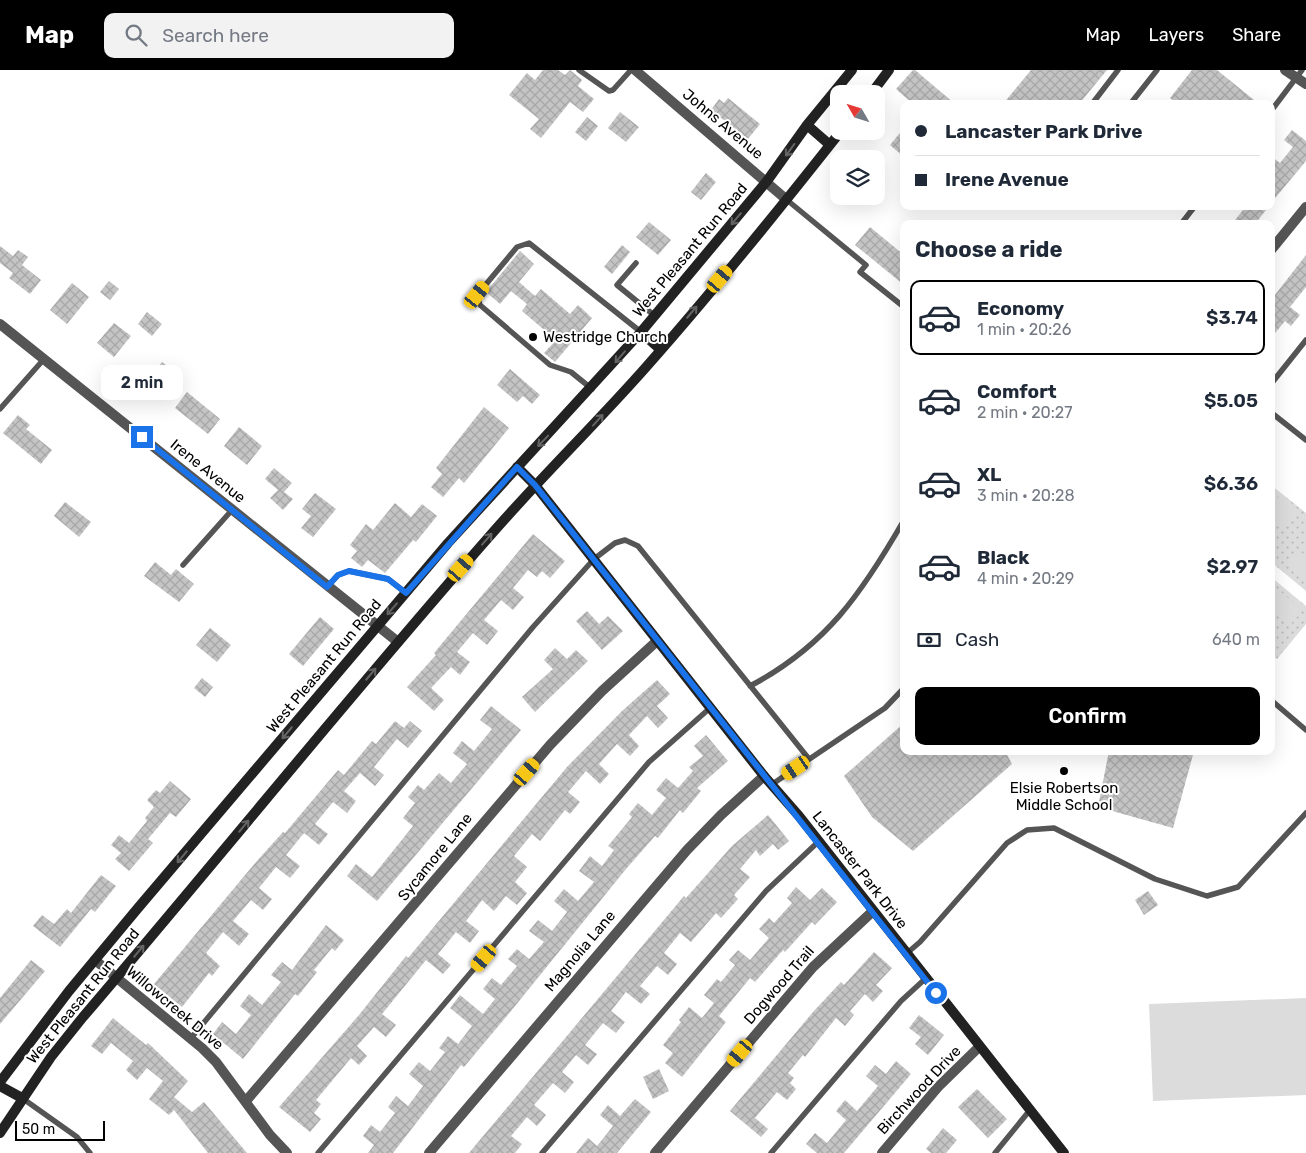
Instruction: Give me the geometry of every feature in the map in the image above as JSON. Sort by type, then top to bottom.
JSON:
[{"type":"main road","name":"West Pleasant Run Road","points":[[0,1084],[95,960],[377,626],[517,467],[592,389],[641,332],[767,181],[807,125],[852,70]]},
{"type":"main road","points":[[878,85],[889,70]]},
{"type":"main road","points":[[807,125],[830,145]]},
{"type":"main road","name":"West Pleasant Run Road","points":[[0,1133],[51,1057],[398,642],[535,485],[583,437],[661,350],[787,200],[834,140]]},
{"type":"main road","points":[[641,332],[661,350]]},
{"type":"main road","name":"Lancaster Park Drive","points":[[517,467],[535,485],[1064,1153]]},
{"type":"main road","points":[[0,1084],[22,1098]]},
{"type":"street","name":"Johns Avenue","points":[[636,70],[787,200]]},
{"type":"street","points":[[1285,70],[1302,78]]},
{"type":"street","points":[[1275,245],[1306,207]]},
{"type":"street","name":"Irene Avenue","points":[[0,324],[398,642]]},
{"type":"street","name":"Sycamore Lane","points":[[246,1101],[563,731],[602,691],[657,641]]},
{"type":"street","name":"Magnolia Lane","points":[[429,1153],[687,850],[721,815],[764,776]]},
{"type":"street","name":"Dogwood Trail","points":[[656,1153],[813,967],[872,912]]},
{"type":"street","name":"Willowcreek Drive","points":[[95,960],[190,1038],[216,1062],[270,1135],[287,1153]]},
{"type":"street","name":"Birchwood Drive","points":[[882,1153],[938,1087],[979,1047]]},
{"type":"lane","points":[[579,70],[609,91],[613,90],[631,70]]},
{"type":"lane","points":[[1095,100],[1118,70]]},
{"type":"lane","points":[[1133,100],[1157,70]]},
{"type":"lane","points":[[1275,107],[1302,78]]},
{"type":"lane","points":[[787,200],[866,265],[860,272],[900,304]]},
{"type":"lane","points":[[1184,220],[1192,210]]},
{"type":"lane","points":[[592,389],[571,372],[550,365],[480,305],[477,295],[517,247],[529,242],[641,332]]},
{"type":"lane","points":[[636,263],[618,285],[654,316]]},
{"type":"lane","points":[[1275,379],[1306,340]]},
{"type":"lane","points":[[0,409],[44,359]]},
{"type":"lane","points":[[1275,416],[1306,440]]},
{"type":"lane","points":[[183,566],[232,510]]},
{"type":"lane","points":[[750,686],[775,673],[835,622],[858,596],[900,527]]},
{"type":"lane","points":[[190,1038],[533,627],[594,559],[620,542],[632,541],[638,546],[809,759]]},
{"type":"lane","points":[[327,587],[338,575],[349,571],[388,579],[406,593]]},
{"type":"lane","points":[[771,785],[885,708],[900,692]]},
{"type":"lane","points":[[1275,703],[1306,730]]},
{"type":"lane","points":[[318,1153],[649,762],[710,708]]},
{"type":"lane","points":[[906,954],[920,942],[1006,843],[1027,830],[1054,828],[1155,879],[1207,896],[1238,887],[1306,813]]},
{"type":"lane","points":[[542,1153],[766,891],[818,842]]},
{"type":"lane","points":[[771,1153],[901,1001],[925,979]]},
{"type":"lane","points":[[22,1098],[77,1137],[90,1153]]},
{"type":"lane","points":[[995,1153],[1030,1110]]},
{"type":"shaded area","points":[[1275,488],[1306,513],[1306,591],[1275,565]]},
{"type":"shaded area","points":[[1275,495],[1296,512],[1283,527],[1275,521]]},
{"type":"shaded area","points":[[1297,549],[1306,556],[1306,582],[1285,564]]},
{"type":"shaded area","points":[[1275,580],[1306,606],[1306,624],[1277,659],[1275,657]]},
{"type":"shaded area","points":[[1275,587],[1303,610],[1290,625],[1275,613]]},
{"type":"shaded area","points":[[1306,998],[1306,1095],[1153,1101],[1149,1004]]},
{"type":"building","points":[[543,70],[558,70],[565,75],[570,70],[582,80],[578,86],[594,99],[583,112],[570,102],[541,138],[530,129],[539,119],[509,95],[527,73],[535,80]]},
{"type":"building","points":[[915,70],[950,100],[908,100],[896,89]]},
{"type":"building","points":[[1031,70],[1107,70],[1082,100],[1006,100]]},
{"type":"building","points":[[1192,70],[1217,70],[1254,100],[1172,100],[1170,98]]},
{"type":"building","points":[[728,98],[760,124],[748,139],[711,110],[719,99],[724,103]]},
{"type":"building","points":[[620,112],[639,127],[626,142],[608,128]]},
{"type":"building","points":[[587,117],[598,126],[586,141],[575,132]]},
{"type":"building","points":[[1292,130],[1306,141],[1306,161],[1275,198],[1275,159],[1280,163],[1293,147],[1284,140]]},
{"type":"building","points":[[900,133],[900,154],[890,145]]},
{"type":"building","points":[[706,173],[716,182],[701,200],[691,192]]},
{"type":"building","points":[[1243,210],[1266,210],[1258,220],[1235,220]]},
{"type":"building","points":[[649,222],[671,240],[658,255],[636,237]]},
{"type":"building","points":[[870,227],[900,252],[900,282],[855,245]]},
{"type":"building","points":[[622,245],[630,252],[612,274],[604,267]]},
{"type":"building","points":[[0,246],[13,256],[18,250],[28,257],[22,265],[41,280],[30,294],[9,278],[13,273],[0,263]]},
{"type":"building","points":[[520,251],[534,264],[519,282],[535,296],[541,289],[570,314],[578,305],[592,318],[555,362],[544,353],[556,340],[522,311],[527,304],[511,291],[500,304],[486,292]]},
{"type":"building","points":[[1306,255],[1306,287],[1290,307],[1300,315],[1291,326],[1285,321],[1275,333],[1275,295]]},
{"type":"building","points":[[109,281],[119,289],[110,300],[100,292]]},
{"type":"building","points":[[72,283],[89,297],[67,324],[50,310]]},
{"type":"building","points":[[147,312],[162,324],[152,336],[138,324]]},
{"type":"building","points":[[114,323],[131,336],[114,357],[97,343]]},
{"type":"building","points":[[162,362],[175,373],[159,393],[146,382]]},
{"type":"building","points":[[510,369],[540,395],[532,404],[523,396],[517,402],[497,385]]},
{"type":"building","points":[[187,392],[220,419],[208,434],[175,408]]},
{"type":"building","points":[[484,407],[509,428],[464,483],[459,478],[443,497],[431,487],[442,474],[436,468]]},
{"type":"building","points":[[18,415],[30,425],[26,429],[52,450],[41,464],[3,433]]},
{"type":"building","points":[[239,427],[262,446],[247,465],[224,446]]},
{"type":"building","points":[[274,468],[292,483],[284,492],[293,499],[283,510],[270,498],[278,490],[265,479]]},
{"type":"building","points":[[315,493],[336,509],[313,537],[301,528],[311,516],[302,509]]},
{"type":"building","points":[[65,502],[91,522],[79,537],[54,516]]},
{"type":"building","points":[[395,503],[411,517],[422,504],[437,516],[416,542],[413,540],[385,573],[368,560],[362,567],[351,558],[357,551],[350,545],[366,524],[373,530]]},
{"type":"building","points":[[533,534],[565,561],[550,578],[542,571],[537,577],[528,570],[513,588],[524,597],[513,610],[501,600],[484,620],[498,631],[487,645],[473,633],[457,652],[470,662],[460,675],[451,667],[431,688],[444,700],[434,711],[407,687],[436,655],[434,653]]},
{"type":"building","points":[[155,562],[171,575],[176,569],[194,584],[179,602],[144,576]]},
{"type":"building","points":[[587,611],[599,624],[608,616],[623,631],[602,650],[576,621]]},
{"type":"building","points":[[320,617],[334,629],[303,666],[289,654]]},
{"type":"building","points":[[210,628],[231,645],[217,662],[196,645]]},
{"type":"building","points":[[555,648],[567,659],[576,650],[588,661],[535,712],[522,697],[553,669],[544,660]]},
{"type":"building","points":[[202,678],[213,687],[205,697],[194,688]]},
{"type":"building","points":[[657,680],[670,694],[657,706],[668,718],[658,728],[647,716],[629,735],[639,746],[630,756],[617,744],[599,764],[609,774],[600,784],[586,771],[568,792],[580,802],[570,814],[565,810],[540,841],[532,834],[514,856],[527,867],[515,882],[527,893],[517,905],[506,896],[494,911],[482,900],[466,921],[479,931],[470,943],[456,932],[438,954],[451,965],[443,974],[426,960],[382,1014],[396,1025],[386,1037],[374,1027],[357,1046],[367,1056],[359,1065],[351,1058],[316,1100],[321,1104],[314,1113],[321,1119],[310,1132],[279,1107],[359,1015],[406,956],[408,958],[567,767],[622,711]]},
{"type":"building","points":[[491,706],[521,730],[377,901],[347,876],[356,864],[372,877],[413,826],[403,818],[415,803],[408,797],[418,785],[424,790],[439,773],[451,783],[467,764],[453,753],[462,741],[474,751],[492,729],[480,720]]},
{"type":"building","points":[[395,721],[404,728],[410,721],[422,731],[408,748],[397,739],[374,767],[384,775],[375,786],[360,773],[344,791],[356,801],[347,813],[333,802],[315,824],[328,834],[319,845],[304,833],[286,855],[300,866],[290,878],[276,867],[259,888],[272,899],[263,910],[251,900],[233,921],[249,934],[239,946],[223,932],[206,953],[220,966],[212,976],[209,973],[182,1007],[154,984],[256,862],[283,832],[285,833],[338,770],[344,775],[372,741],[376,744]]},
{"type":"building","points":[[900,727],[900,755],[1007,755],[1012,764],[913,851],[872,817],[844,776]]},
{"type":"building","points":[[706,735],[728,761],[697,788],[701,791],[683,813],[680,810],[658,838],[655,836],[626,869],[464,1067],[461,1065],[393,1153],[368,1153],[374,1145],[363,1136],[371,1125],[380,1132],[395,1113],[388,1107],[396,1096],[408,1106],[423,1086],[409,1074],[419,1062],[430,1071],[445,1052],[439,1048],[448,1036],[458,1044],[472,1026],[450,1008],[460,995],[483,1014],[495,999],[483,989],[492,978],[501,985],[517,966],[508,959],[517,949],[529,959],[544,942],[529,931],[538,920],[552,931],[567,912],[554,901],[564,889],[578,901],[594,882],[579,871],[590,856],[602,866],[614,850],[608,846],[632,817],[629,814],[638,803],[652,815],[666,798],[656,790],[666,778],[678,788],[693,771],[689,767],[703,756],[694,746]]},
{"type":"building","points":[[1108,755],[1193,755],[1173,828],[1098,807]]},
{"type":"building","points":[[170,781],[191,799],[176,817],[170,813],[148,839],[153,843],[129,871],[115,859],[121,853],[111,845],[119,835],[129,843],[147,821],[145,818],[154,807],[147,800],[156,790],[160,793]]},
{"type":"building","points":[[768,815],[789,841],[778,850],[773,844],[760,856],[756,850],[740,869],[750,877],[734,895],[738,899],[721,918],[716,913],[691,942],[680,933],[664,953],[677,964],[668,975],[657,966],[640,986],[650,994],[641,1004],[626,992],[611,1011],[625,1022],[616,1033],[603,1023],[585,1045],[597,1054],[588,1065],[576,1055],[562,1072],[574,1082],[565,1093],[553,1083],[534,1105],[546,1115],[537,1126],[527,1117],[511,1136],[522,1144],[515,1153],[469,1153],[684,896],[686,898],[732,846]]},
{"type":"building","points":[[101,875],[116,886],[95,912],[91,909],[60,947],[33,926],[42,915],[54,924],[67,909],[71,913]]},
{"type":"building","points":[[796,887],[810,900],[822,888],[837,902],[815,925],[812,922],[785,952],[783,950],[755,982],[750,978],[719,1016],[726,1022],[682,1077],[665,1063],[673,1053],[663,1045],[681,1022],[679,1020],[689,1007],[702,1018],[714,1003],[704,995],[717,979],[721,982],[735,965],[729,960],[738,950],[750,960],[769,938],[759,929],[769,918],[774,923],[792,903],[787,898]]},
{"type":"building","points":[[1148,891],[1158,905],[1144,915],[1135,900]]},
{"type":"building","points":[[326,925],[344,940],[335,951],[332,948],[314,970],[317,972],[298,996],[295,994],[243,1059],[213,1034],[222,1022],[236,1034],[251,1015],[240,1006],[249,994],[262,1005],[281,982],[271,975],[282,962],[292,970]]},
{"type":"building","points":[[874,952],[892,968],[876,985],[883,991],[873,1002],[865,994],[850,1011],[854,1015],[845,1026],[836,1018],[805,1057],[803,1055],[788,1073],[794,1078],[790,1083],[796,1089],[787,1100],[777,1092],[755,1118],[768,1129],[761,1137],[730,1111],[813,1012],[841,982],[844,985]]},
{"type":"building","points":[[31,960],[45,971],[0,1024],[0,998]]},
{"type":"building","points":[[919,1015],[944,1035],[928,1055],[915,1044],[921,1037],[909,1028]]},
{"type":"building","points":[[113,1018],[146,1045],[148,1043],[188,1081],[174,1097],[192,1112],[204,1102],[247,1153],[208,1153],[174,1110],[169,1115],[149,1099],[163,1081],[147,1068],[137,1080],[126,1070],[133,1061],[111,1043],[102,1054],[91,1046]]},
{"type":"building","points":[[896,1061],[911,1074],[844,1153],[817,1153],[806,1144],[815,1133],[827,1143],[846,1120],[836,1111],[845,1100],[857,1111],[878,1086],[866,1076],[875,1065],[886,1074]]},
{"type":"building","points":[[659,1069],[669,1091],[653,1099],[643,1077]]},
{"type":"building","points":[[977,1089],[1007,1119],[988,1138],[958,1107]]},
{"type":"building","points":[[635,1099],[651,1112],[617,1153],[576,1153],[588,1138],[597,1146],[613,1126],[600,1115],[608,1105],[620,1116]]},
{"type":"building","points":[[943,1128],[957,1140],[946,1153],[931,1153],[926,1149]]},
{"type":"place","name":"Westridge Church","points":[[533,337]]},
{"type":"place","name":"Elsie Robertson Middle School","points":[[1064,771]]},
{"type":"route","points":[[142,437],[327,587],[338,575],[349,571],[388,579],[406,593],[448,543],[517,467],[535,485],[764,776],[799,816],[936,993]]}]
